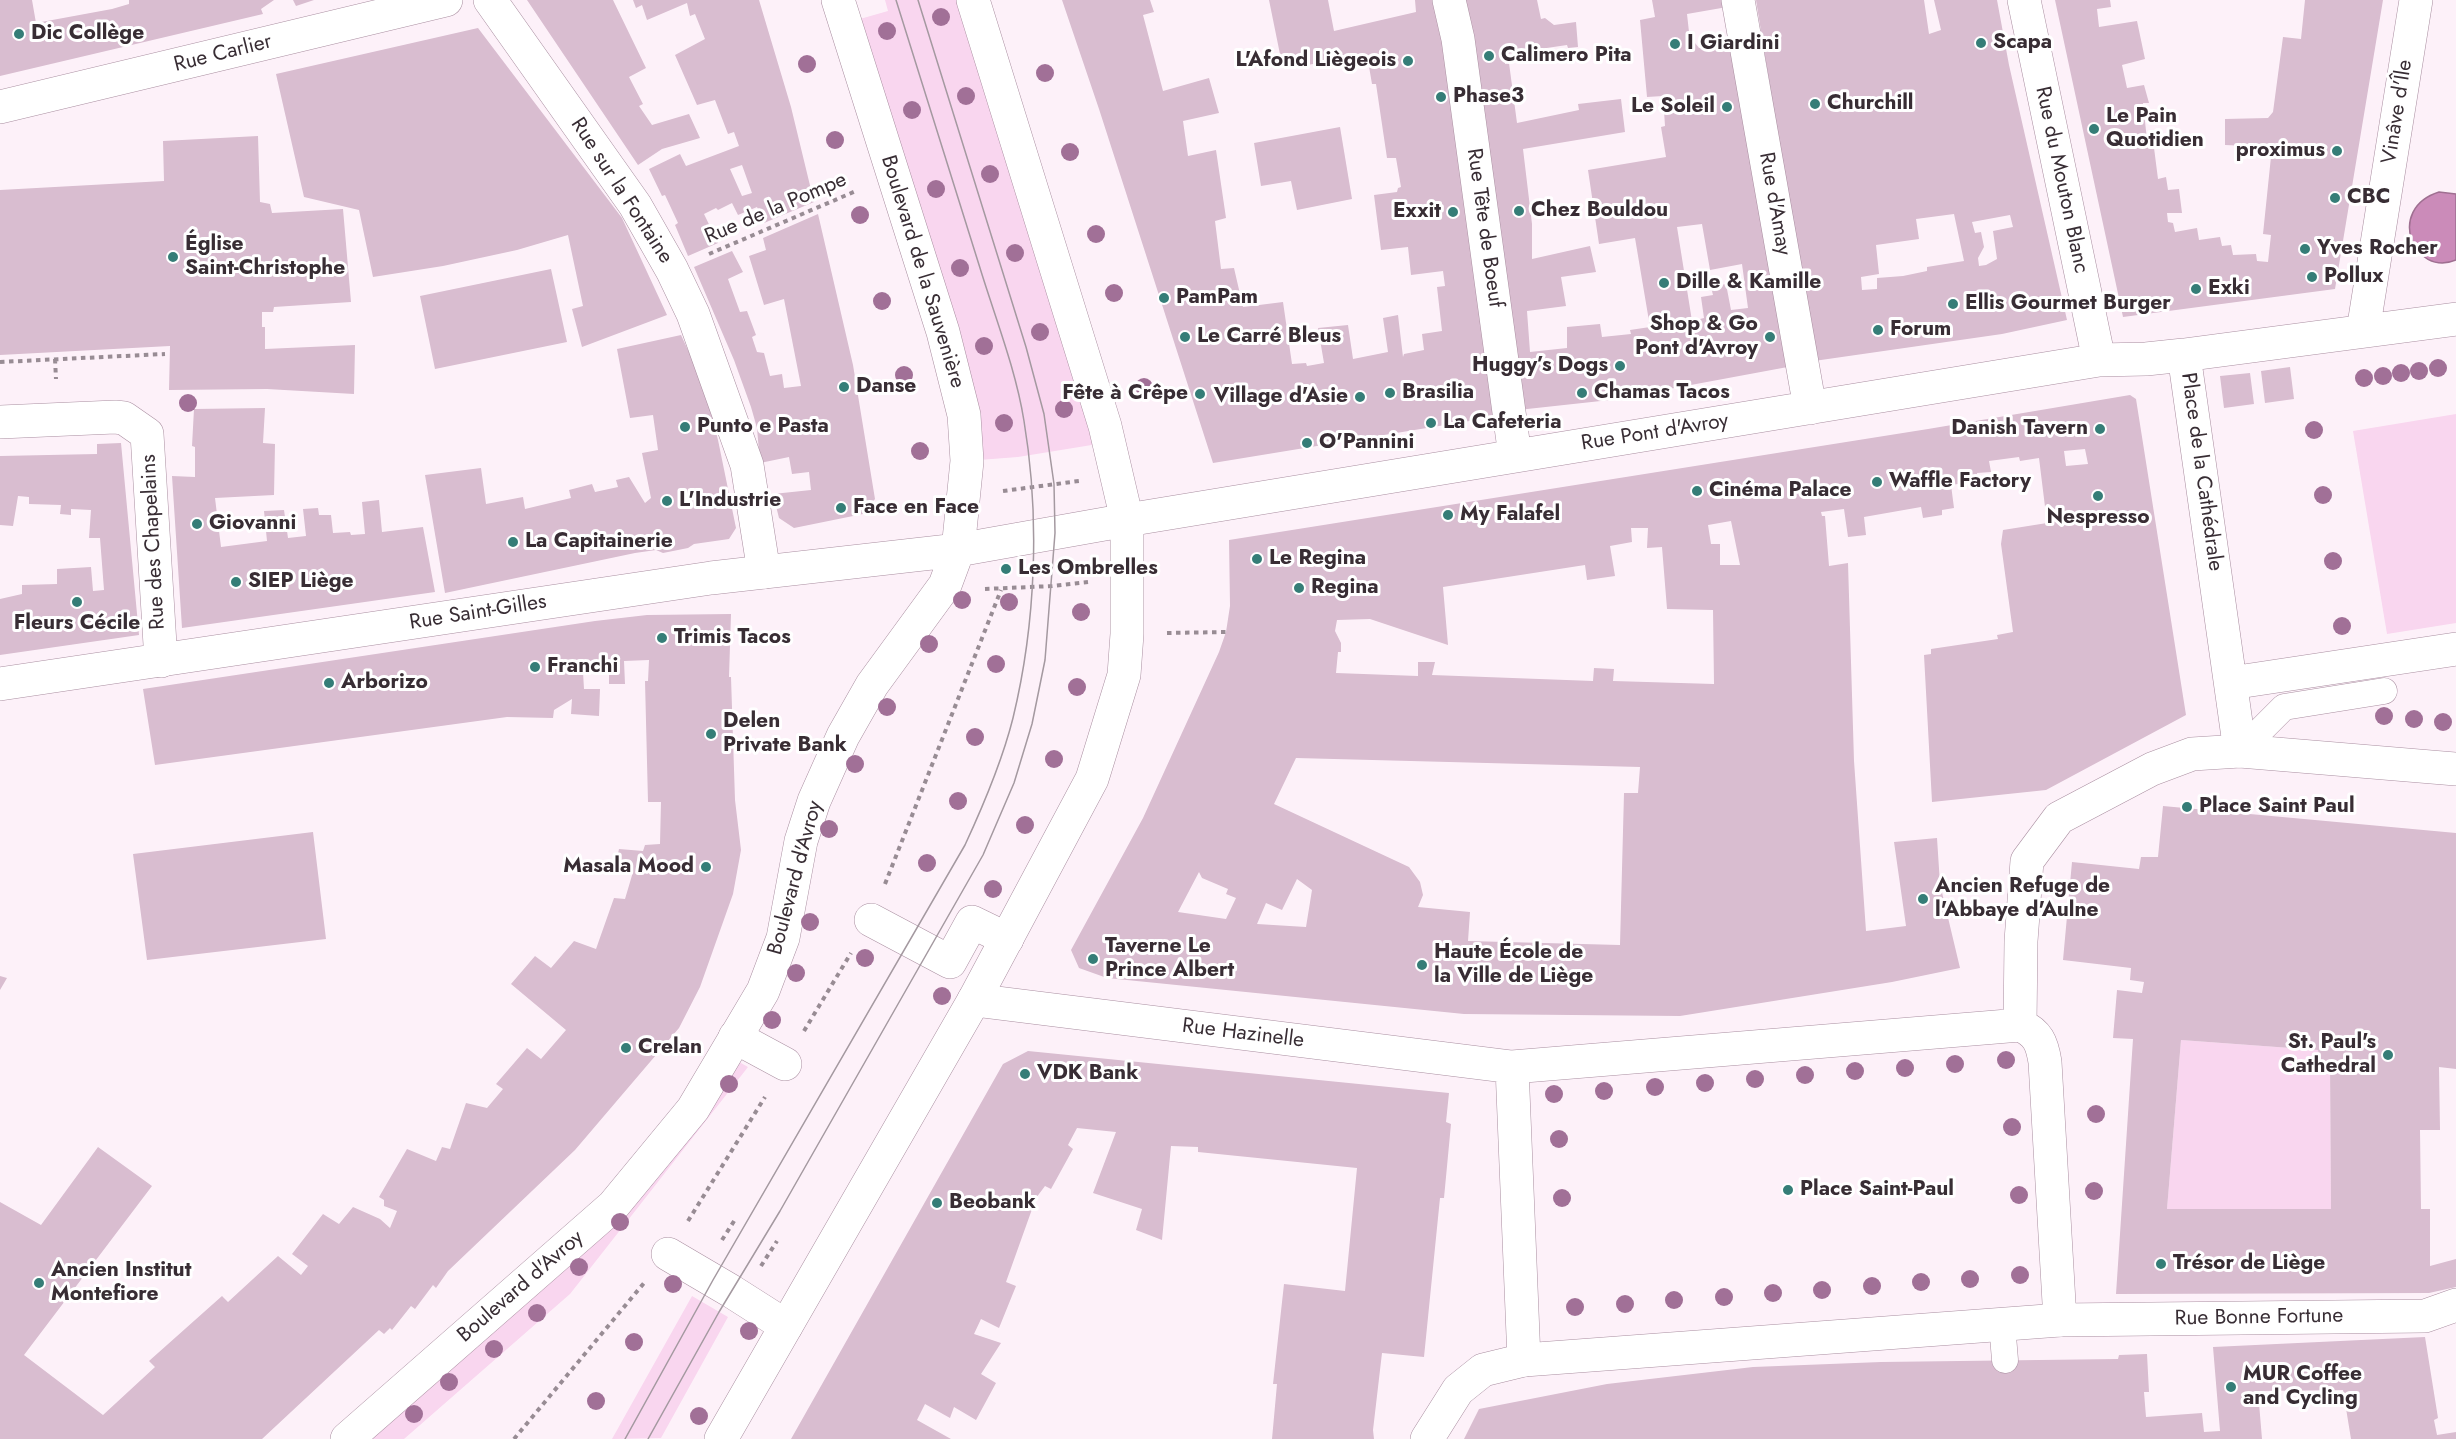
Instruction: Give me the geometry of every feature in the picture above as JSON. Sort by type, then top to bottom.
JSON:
[{"type":"street","name":"Rue Carlier","points":[[0,107],[446,0]]},
{"type":"street","name":"Rue sur la Fontaine","points":[[490,0],[635,206],[672,270],[693,314],[747,465],[764,572]]},
{"type":"street","name":"Boulevard de la Sauvenière","points":[[838,0],[944,332],[964,415],[967,454],[958,550]]},
{"type":"street","points":[[721,1439],[974,1000],[1092,779],[1124,675],[1127,633],[1127,520],[1105,426],[973,0]]},
{"type":"street","name":"Rue Tête de Boeuf","points":[[1449,0],[1458,39],[1515,456]]},
{"type":"street","name":"Rue d'Amay","points":[[1738,0],[1810,408]]},
{"type":"street","name":"Rue du Mouton Blanc","points":[[2024,0],[2098,360]]},
{"type":"street","name":"Vinâve d'Île","points":[[2363,331],[2416,0]]},
{"type":"street","name":"Place de la Cathédrale","points":[[2240,751],[2184,355],[2456,319]]},
{"type":"street","name":"Rue Pont d'Avroy","points":[[1127,520],[2098,360],[2184,355]]},
{"type":"street","name":"Rue des Chapelains","points":[[0,422],[115,417],[124,418],[147,434],[161,661]]},
{"type":"street","points":[[958,550],[1127,520]]},
{"type":"street","name":"Rue Saint-Gilles","points":[[0,684],[711,578],[958,550]]},
{"type":"street","name":"Boulevard d'Avroy","points":[[347,1439],[613,1206],[693,1109],[763,991],[783,938],[801,841],[814,801],[843,736],[872,685],[945,585],[958,550]]},
{"type":"street","points":[[2231,683],[2456,649]]},
{"type":"street","points":[[2020,1025],[2021,941],[2027,861],[2060,818],[2152,769],[2192,754],[2240,751],[2456,769]]},
{"type":"street","points":[[871,920],[950,962],[972,922],[1007,939]]},
{"type":"street","name":"Rue Hazinelle","points":[[974,1000],[1512,1067]]},
{"type":"street","points":[[1427,1439],[1458,1390],[1483,1370],[1524,1360],[2060,1320],[2045,1062],[2042,1044],[2033,1031],[2020,1025],[1512,1067],[1524,1360]]},
{"type":"street","points":[[735,1037],[785,1064]]},
{"type":"street","points":[[668,1254],[786,1326]]},
{"type":"street","name":"Rue Bonne Fortune","points":[[2060,1320],[2425,1316],[2456,1305]]},
{"type":"lane","points":[[2240,751],[2284,707],[2384,691]]},
{"type":"lane","points":[[2002,1324],[2005,1360]]},
{"type":"path","name":"Rue de la Pompe","points":[[672,270],[893,175]]},
{"type":"path","points":[[0,362],[165,354]]},
{"type":"path","points":[[964,497],[1117,476]]},
{"type":"path","points":[[945,585],[1001,590],[1127,577]]},
{"type":"path","points":[[1127,633],[1226,632]]},
{"type":"shaded area","points":[[885,0],[968,0],[1104,443],[1018,457],[979,460],[853,21],[888,11]]},
{"type":"shaded area","points":[[2439,192],[2456,194],[2456,260],[2441,263],[2428,259],[2418,251],[2412,239],[2410,226],[2413,212],[2423,201]]},
{"type":"shaded area","points":[[2456,414],[2456,623],[2387,634],[2353,431]]},
{"type":"shaded area","points":[[2181,1040],[2318,1050],[2320,1061],[2330,1064],[2331,1209],[2167,1209]]},
{"type":"shaded area","points":[[725,1054],[748,1067],[570,1294],[404,1439],[347,1439],[613,1206]]},
{"type":"shaded area","points":[[692,1296],[728,1317],[661,1438],[612,1439]]},
{"type":"building","points":[[0,0],[32,0],[36,23],[112,9],[129,4],[129,0],[274,0],[261,9],[263,14],[0,76]]},
{"type":"building","points":[[293,0],[314,0],[296,6]]},
{"type":"building","points":[[527,0],[613,0],[646,68],[629,77],[643,104],[639,106],[652,125],[689,114],[700,138],[662,149],[638,165]]},
{"type":"building","points":[[633,0],[759,0],[791,107],[814,202],[764,223],[757,207],[738,215],[732,203],[718,210],[716,208],[704,214],[718,243],[688,256],[675,225],[678,223],[649,169],[680,154],[686,166],[739,146],[734,132],[728,134],[715,100],[697,105],[675,55],[705,39],[695,14],[690,16],[687,3],[647,20],[642,5],[636,8]],"holes":[[[742,165],[752,193],[742,196],[730,169]]]},
{"type":"building","points":[[1062,0],[1150,0],[1154,12],[1143,15],[1163,91],[1209,78],[1219,113],[1183,121],[1188,156],[1216,150],[1226,218],[1215,221],[1221,269],[1234,268],[1243,307],[1283,302],[1292,364],[1306,363],[1307,366],[1324,363],[1318,328],[1348,325],[1353,359],[1388,352],[1383,318],[1398,315],[1403,357],[1404,354],[1424,350],[1422,334],[1442,331],[1437,287],[1445,286],[1443,271],[1411,275],[1408,247],[1381,250],[1374,195],[1397,192],[1401,187],[1396,158],[1387,158],[1376,84],[1372,84],[1367,55],[1283,69],[1269,0],[1328,0],[1334,31],[1416,12],[1415,0],[1439,0],[1500,416],[1213,463]]},
{"type":"building","points":[[1464,0],[1537,0],[1541,19],[1545,18],[1554,25],[1576,22],[1578,47],[1568,48],[1567,45],[1506,54],[1505,64],[1509,63],[1517,123],[1579,110],[1578,104],[1621,99],[1625,132],[1523,149],[1532,224],[1532,259],[1590,246],[1596,272],[1561,277],[1566,306],[1527,311],[1530,352],[1567,348],[1567,327],[1600,324],[1602,337],[1631,334],[1630,330],[1650,327],[1635,238],[1599,244],[1588,170],[1666,157],[1661,127],[1665,126],[1663,96],[1647,97],[1640,20],[1655,17],[1652,0],[1732,0],[1733,6],[1687,14],[1690,41],[1699,48],[1736,43],[1793,366],[1610,400],[1518,410]],"holes":[[[1702,224],[1710,270],[1742,264],[1748,308],[1731,310],[1726,284],[1711,287],[1713,295],[1701,297],[1704,318],[1692,321],[1677,227]]]},
{"type":"building","points":[[1756,0],[1924,0],[1929,34],[1941,30],[1934,0],[1997,0],[2009,65],[2067,320],[2002,334],[1814,361]],"holes":[[[1954,214],[1964,261],[1927,267],[1927,271],[1903,276],[1877,278],[1877,289],[1862,290],[1861,277],[1879,274],[1876,245],[1919,239],[1916,219]],[[2010,215],[2013,227],[1993,231],[1997,259],[1979,266],[1978,258],[1984,247],[1981,232],[1975,233],[1972,222]]]},
{"type":"building","points":[[2055,0],[2110,0],[2111,7],[2097,9],[2099,27],[2137,21],[2145,59],[2122,65],[2127,88],[2144,85],[2149,103],[2143,103],[2147,140],[2153,140],[2158,179],[2166,177],[2168,190],[2179,189],[2182,213],[2167,213],[2168,222],[2173,223],[2175,232],[2197,228],[2199,240],[2220,237],[2222,246],[2231,245],[2233,255],[2256,254],[2257,261],[2268,262],[2271,235],[2263,234],[2272,147],[2225,145],[2225,119],[2268,118],[2273,112],[2283,37],[2301,39],[2305,0],[2383,0],[2335,289],[2123,317]]},
{"type":"building","points":[[478,28],[622,218],[667,315],[582,347],[572,309],[583,306],[568,235],[517,250],[443,266],[373,277],[359,210],[304,197],[276,74]]},
{"type":"building","points":[[1340,127],[1352,199],[1297,210],[1291,181],[1261,186],[1254,143]]},
{"type":"building","name":"Église Saint-Christophe","points":[[258,136],[260,202],[270,204],[272,213],[343,209],[351,302],[274,307],[273,312],[262,312],[265,349],[355,345],[354,394],[267,389],[169,390],[170,346],[0,355],[0,190],[164,181],[163,141]]},
{"type":"building","points":[[818,214],[853,365],[875,499],[863,514],[794,528],[779,518],[773,494],[811,490],[809,472],[792,474],[789,457],[760,463],[757,428],[751,407],[734,360],[694,267],[732,251],[743,272],[728,279],[740,312],[747,311],[756,335],[752,337],[757,352],[764,353],[770,376],[782,374],[784,388],[801,386],[784,299],[764,305],[749,256],[766,250],[763,238]]},
{"type":"building","points":[[551,269],[567,342],[435,369],[420,296]]},
{"type":"building","points":[[681,335],[705,387],[718,440],[736,528],[729,539],[694,544],[688,548],[663,553],[656,550],[635,553],[445,593],[425,475],[481,468],[486,504],[523,497],[525,509],[571,498],[569,490],[592,484],[595,492],[618,487],[616,480],[629,477],[645,503],[651,498],[642,453],[658,450],[653,415],[630,418],[617,349]]},
{"type":"building","points":[[2290,367],[2294,399],[2265,403],[2261,371]]},
{"type":"building","points":[[2250,373],[2254,404],[2224,408],[2220,376]]},
{"type":"building","points":[[2130,395],[2136,399],[2186,715],[2046,790],[1932,802],[1924,655],[1931,654],[1931,649],[1998,639],[1997,635],[2013,632],[2001,544],[2003,530],[2047,523],[2039,458],[2020,461],[2019,457],[1989,461],[1991,472],[1977,473],[1978,481],[1951,485],[1954,508],[1942,510],[1942,515],[1923,518],[1921,507],[1864,517],[1866,535],[1848,537],[1844,509],[1821,512],[1822,516],[1825,516],[1829,566],[1848,563],[1854,761],[1866,931],[1906,926],[1894,842],[1937,838],[1940,884],[1960,968],[1892,982],[1680,1016],[1464,1014],[1107,978],[1079,968],[1071,950],[1143,818],[1219,652],[1226,632],[1230,606],[1229,540]],"holes":[[[2085,449],[2088,464],[2066,466],[2064,451]],[[1731,521],[1740,565],[1720,565],[1720,544],[1711,544],[1708,525]],[[1631,528],[1648,528],[1647,548],[1662,547],[1667,609],[1713,610],[1714,684],[1613,681],[1614,669],[1594,668],[1593,681],[1432,675],[1435,662],[1418,662],[1418,676],[1336,673],[1338,652],[1341,652],[1341,643],[1335,631],[1337,620],[1370,619],[1448,645],[1443,587],[1585,565],[1587,580],[1615,576],[1610,546],[1632,542]],[[1296,758],[1640,767],[1638,793],[1624,793],[1620,945],[1468,941],[1470,912],[1418,907],[1423,895],[1420,882],[1409,867],[1274,804]],[[1199,872],[1202,878],[1228,889],[1226,894],[1236,898],[1226,919],[1178,912]],[[1297,879],[1312,890],[1306,927],[1257,924],[1266,903],[1282,910]]]},
{"type":"building","points":[[265,408],[263,443],[275,444],[274,495],[215,498],[221,547],[267,541],[264,511],[284,510],[288,538],[306,536],[303,509],[318,508],[319,515],[331,515],[333,533],[365,534],[362,502],[379,500],[382,532],[423,527],[435,592],[182,628],[172,476],[195,477],[195,447],[192,446],[194,409]]},
{"type":"building","points":[[121,443],[139,635],[0,655],[0,599],[22,594],[22,585],[57,584],[57,569],[91,567],[93,591],[104,590],[100,538],[89,538],[91,510],[71,509],[71,515],[60,514],[61,505],[29,504],[29,497],[18,496],[13,526],[0,525],[0,456],[97,454],[97,444]]},
{"type":"building","points":[[731,614],[729,677],[731,677],[735,800],[741,850],[733,894],[700,987],[679,1028],[575,1150],[448,1271],[436,1288],[433,1285],[415,1309],[411,1306],[392,1330],[390,1328],[384,1334],[379,1330],[262,1439],[0,1439],[0,1202],[41,1225],[98,1147],[152,1186],[24,1355],[103,1415],[155,1367],[149,1361],[222,1296],[228,1302],[278,1256],[301,1275],[308,1266],[292,1254],[323,1214],[339,1224],[353,1207],[380,1219],[390,1228],[397,1211],[384,1206],[384,1200],[379,1197],[407,1149],[436,1161],[442,1147],[450,1149],[466,1103],[487,1108],[503,1089],[496,1084],[527,1048],[541,1059],[566,1030],[511,984],[535,956],[551,968],[574,941],[596,949],[614,898],[625,899],[633,872],[615,867],[619,849],[643,851],[645,845],[660,844],[661,802],[648,802],[645,681],[648,681],[649,660],[624,661],[625,684],[609,684],[609,670],[583,672],[584,689],[600,689],[599,716],[571,714],[572,699],[554,710],[553,718],[507,717],[155,765],[143,689],[595,621],[647,615]]},
{"type":"building","name":"St. Paul's Cathedral","points":[[2163,806],[2456,833],[2456,1069],[2439,1067],[2440,1130],[2420,1130],[2421,1209],[2430,1209],[2430,1266],[2456,1259],[2456,1287],[2429,1293],[2116,1294],[2133,1039],[2113,1038],[2117,990],[2142,993],[2144,982],[2130,980],[2131,968],[2063,960],[2072,862],[2139,869],[2141,857],[2158,857]],"holes":[[[2181,1040],[2318,1050],[2320,1061],[2330,1064],[2331,1209],[2167,1209]]]},
{"type":"building","points":[[313,832],[326,939],[147,960],[133,854]]},
{"type":"building","points":[[0,976],[7,978],[0,990]]},
{"type":"building","points":[[1028,1051],[1449,1093],[1446,1122],[1451,1124],[1444,1198],[1440,1198],[1424,1357],[1382,1353],[1373,1430],[1374,1439],[1272,1439],[1277,1384],[1273,1384],[1284,1284],[1345,1291],[1357,1168],[1198,1152],[1198,1147],[1171,1146],[1162,1240],[1136,1230],[1142,1209],[1093,1193],[1116,1132],[1077,1128],[1068,1145],[1073,1149],[1051,1189],[1045,1186],[1036,1198],[1006,1282],[1016,1286],[999,1328],[981,1319],[974,1334],[1001,1343],[981,1374],[996,1383],[976,1420],[954,1407],[950,1418],[925,1404],[917,1420],[951,1439],[791,1439],[1003,1064]]},
{"type":"building","points":[[2425,1337],[2438,1418],[2434,1420],[2437,1435],[2456,1432],[2456,1439],[2351,1439],[2343,1390],[2258,1391],[2262,1439],[1464,1439],[1479,1409],[1607,1384],[1753,1367],[1881,1362],[2118,1359],[2119,1355],[2147,1354],[2149,1392],[2144,1392],[2146,1417],[2202,1413],[2204,1432],[2220,1431],[2213,1347]]},
{"type":"tram line","points":[[625,1439],[713,1280],[965,845],[1004,751],[1021,682],[1031,608],[1034,532],[1024,421],[1011,363],[896,0]]},
{"type":"tram line","points":[[648,1439],[983,855],[1014,783],[1032,724],[1045,660],[1055,533],[1054,484],[1044,414],[1026,347],[918,0]]},
{"type":"place","name":"Dic Collège","points":[[19,34]]},
{"type":"place","name":"Scapa","points":[[1981,43]]},
{"type":"place","name":"I Giardini","points":[[1675,44]]},
{"type":"place","name":"Calimero Pita","points":[[1489,56]]},
{"type":"place","name":"L'Afond Liègeois","points":[[1408,61]]},
{"type":"place","name":"Phase3","points":[[1441,97]]},
{"type":"place","name":"Churchill","points":[[1815,104]]},
{"type":"place","name":"Le Soleil","points":[[1727,107]]},
{"type":"place","name":"Le Pain Quotidien","points":[[2094,129]]},
{"type":"place","name":"proximus","points":[[2337,151]]},
{"type":"place","name":"CBC","points":[[2335,198]]},
{"type":"place","name":"Chez Bouldou","points":[[1519,211]]},
{"type":"place","name":"Exxit","points":[[1453,212]]},
{"type":"place","name":"Yves Rocher","points":[[2305,249]]},
{"type":"place","name":"Église Saint-Christophe","points":[[173,257]]},
{"type":"place","name":"Pollux","points":[[2312,277]]},
{"type":"place","name":"Dille & Kamille","points":[[1664,283]]},
{"type":"place","name":"Exki","points":[[2196,289]]},
{"type":"place","name":"PamPam","points":[[1164,298]]},
{"type":"place","name":"Ellis Gourmet Burger","points":[[1953,304]]},
{"type":"place","name":"Forum","points":[[1878,330]]},
{"type":"place","name":"Le Carré Bleus","points":[[1185,337]]},
{"type":"place","name":"Shop & Go Pont d'Avroy","points":[[1770,337]]},
{"type":"place","name":"Huggy’s Dogs","points":[[1620,366]]},
{"type":"place","name":"Danse","points":[[844,387]]},
{"type":"place","name":"Brasilia","points":[[1390,393]]},
{"type":"place","name":"Chamas Tacos","points":[[1582,393]]},
{"type":"place","name":"Fête à Crêpe","points":[[1200,394]]},
{"type":"place","name":"Village d'Asie","points":[[1360,397]]},
{"type":"place","name":"La Cafeteria","points":[[1431,423]]},
{"type":"place","name":"Punto e Pasta","points":[[685,427]]},
{"type":"place","name":"Danish Tavern","points":[[2100,429]]},
{"type":"place","name":"O'Pannini","points":[[1307,443]]},
{"type":"place","name":"Waffle Factory","points":[[1877,482]]},
{"type":"place","name":"Cinéma Palace","points":[[1697,491]]},
{"type":"place","name":"Nespresso","points":[[2098,496]]},
{"type":"place","name":"L'Industrie","points":[[667,501]]},
{"type":"place","name":"Face en Face","points":[[841,508]]},
{"type":"place","name":"My Falafel","points":[[1448,515]]},
{"type":"place","name":"Giovanni","points":[[197,524]]},
{"type":"place","name":"La Capitainerie","points":[[513,542]]},
{"type":"place","name":"Le Regina","points":[[1257,559]]},
{"type":"place","name":"Les Ombrelles","points":[[1006,569]]},
{"type":"place","name":"SIEP Liège","points":[[236,582]]},
{"type":"place","name":"Regina","points":[[1299,588]]},
{"type":"place","name":"Fleurs Cécile","points":[[77,602]]},
{"type":"place","name":"Trimis Tacos","points":[[662,638]]},
{"type":"place","name":"Franchi","points":[[535,667]]},
{"type":"place","name":"Arborizo","points":[[329,683]]},
{"type":"place","name":"Delen Private Bank","points":[[711,734]]},
{"type":"place","name":"Place Saint Paul","points":[[2187,807]]},
{"type":"place","name":"Masala Mood","points":[[706,867]]},
{"type":"place","name":"Ancien Refuge de l'Abbaye d'Aulne","points":[[1923,899]]},
{"type":"place","name":"Taverne Le Prince Albert","points":[[1093,959]]},
{"type":"place","name":"Haute École de la Ville de Liège","points":[[1422,965]]},
{"type":"place","name":"Crelan","points":[[626,1048]]},
{"type":"place","name":"St. Paul's Cathedral","points":[[2388,1055]]},
{"type":"place","name":"VDK Bank","points":[[1025,1074]]},
{"type":"place","name":"Place Saint-Paul","points":[[1788,1190]]},
{"type":"place","name":"Beobank","points":[[937,1203]]},
{"type":"place","name":"Trésor de Liège","points":[[2161,1264]]},
{"type":"place","name":"Ancien Institut Montefiore","points":[[39,1283]]},
{"type":"place","name":"MUR Coffee and Cycling","points":[[2231,1387]]}]
